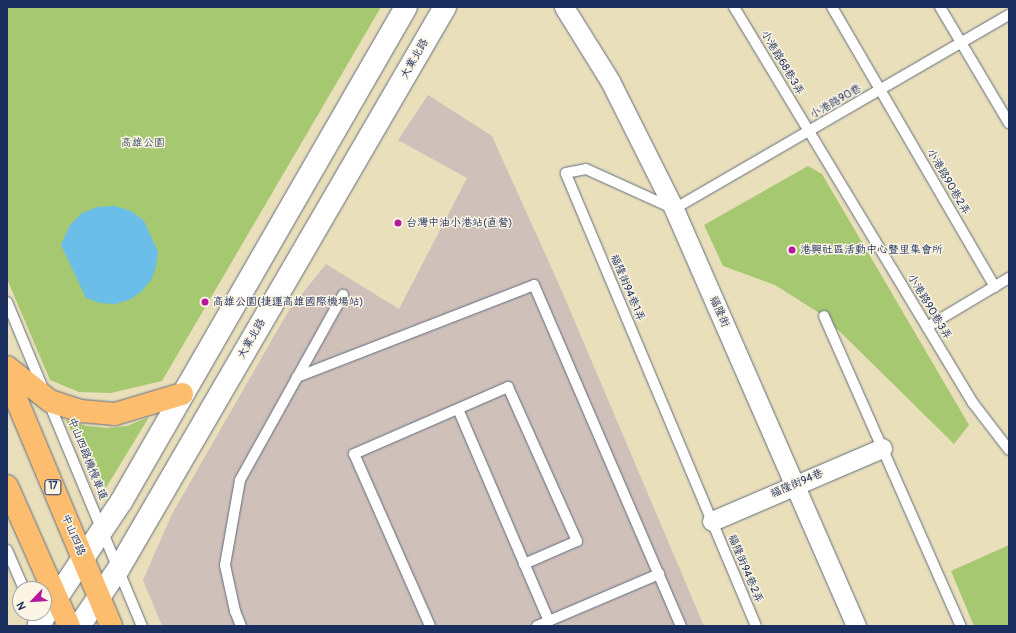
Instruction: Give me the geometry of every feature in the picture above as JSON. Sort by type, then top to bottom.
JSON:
[{"type":"main road","points":[[7,366],[50,401],[81,411],[115,414],[182,394]]},
{"type":"main road","name":"中山四路","points":[[7,377],[111,626]]},
{"type":"main road","points":[[7,486],[69,626]]},
{"type":"street","points":[[52,605],[84,561],[104,530],[406,7]]},
{"type":"street","name":"大業北路","points":[[79,626],[119,568],[445,7]]},
{"type":"street","name":"福隆街","points":[[564,7],[610,81],[674,209],[856,626]]},
{"type":"street","name":"福隆街94巷","points":[[712,521],[882,448]]},
{"type":"lane","name":"小港路68巷3弄","points":[[734,7],[809,131]]},
{"type":"lane","name":"小港路90巷2弄","points":[[832,7],[995,287]]},
{"type":"lane","points":[[940,7],[1009,123]]},
{"type":"lane","name":"小港路90巷","points":[[674,209],[1009,15]]},
{"type":"lane","name":"小港路90巷3弄","points":[[809,131],[973,403],[1009,450]]},
{"type":"lane","name":"福隆街94巷1弄","points":[[674,209],[586,169],[566,173],[712,521]]},
{"type":"lane","points":[[927,327],[1009,278]]},
{"type":"lane","points":[[297,377],[534,285],[681,626]]},
{"type":"lane","points":[[241,626],[235,612],[225,565],[240,480],[343,295]]},
{"type":"lane","name":"中山四路機慢車道","points":[[7,302],[104,530],[142,626]]},
{"type":"lane","points":[[824,316],[961,626]]},
{"type":"lane","points":[[430,626],[354,454],[508,387],[577,541],[524,564]]},
{"type":"lane","points":[[458,409],[549,621]]},
{"type":"lane","name":"福隆街94巷2弄","points":[[712,521],[756,626]]},
{"type":"lane","points":[[7,550],[21,581]]},
{"type":"lane","points":[[537,626],[659,574]]},
{"type":"shaded area","points":[[428,95],[492,136],[561,289],[704,626],[162,626],[143,580],[172,514],[289,310],[326,264],[399,309],[467,178],[398,140]]},
{"type":"green space","name":"高雄公園","points":[[7,7],[381,7],[162,381],[111,393],[79,392],[50,380],[7,279]]},
{"type":"green space","points":[[808,166],[822,174],[969,425],[954,444],[824,316],[775,285],[723,266],[704,225]]},
{"type":"green space","points":[[149,417],[101,496],[66,420],[87,426],[107,428],[127,426]]},
{"type":"green space","points":[[1009,545],[1009,626],[974,626],[951,571]]},
{"type":"water","points":[[115,206],[131,211],[144,221],[158,252],[156,267],[151,280],[141,292],[129,300],[115,304],[100,303],[86,298],[61,245],[70,225],[82,213],[98,207]]},
{"type":"place","name":"台灣中油小港站(直營)","points":[[398,223]]},
{"type":"place","name":"港興社區活動中心暨里集會所","points":[[792,250]]},
{"type":"place","name":"高雄公園(捷運高雄國際機場站)","points":[[205,302]]}]
